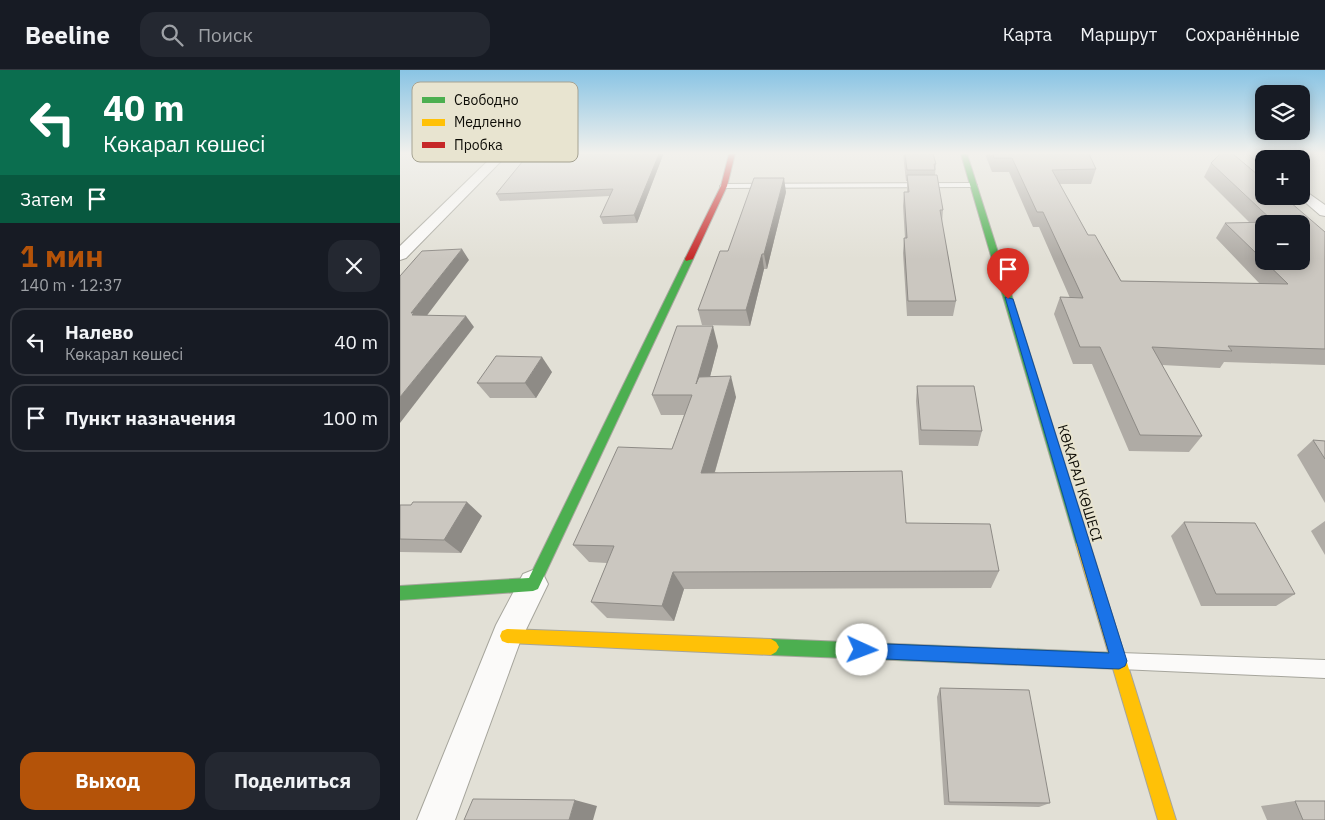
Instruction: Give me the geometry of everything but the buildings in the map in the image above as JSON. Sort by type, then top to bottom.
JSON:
[{"type":"street","points":[[400,256],[467,189]]},
{"type":"street","points":[[436,820],[507,636],[723,189]]},
{"type":"street","name":"КӨКАРАЛ КӨШЕСІ","points":[[974,189],[1167,820]]},
{"type":"street","points":[[1310,200],[1325,212]]},
{"type":"street","points":[[400,593],[533,584]]},
{"type":"street","points":[[507,636],[1119,661]]},
{"type":"lane","points":[[1119,661],[1325,669]]},
{"type":"traffic: fast","points":[[975,189],[1083,544]]},
{"type":"traffic: fast","points":[[400,593],[533,584],[689,259]]},
{"type":"traffic: fast","points":[[771,647],[1119,661]]},
{"type":"traffic: slow","points":[[1083,544],[1167,820]]},
{"type":"traffic: slow","points":[[507,636],[771,647]]},
{"type":"traffic: jam","points":[[689,259],[723,189]]},
{"type":"route","points":[[862,650],[1119,661],[1008,299]]}]
